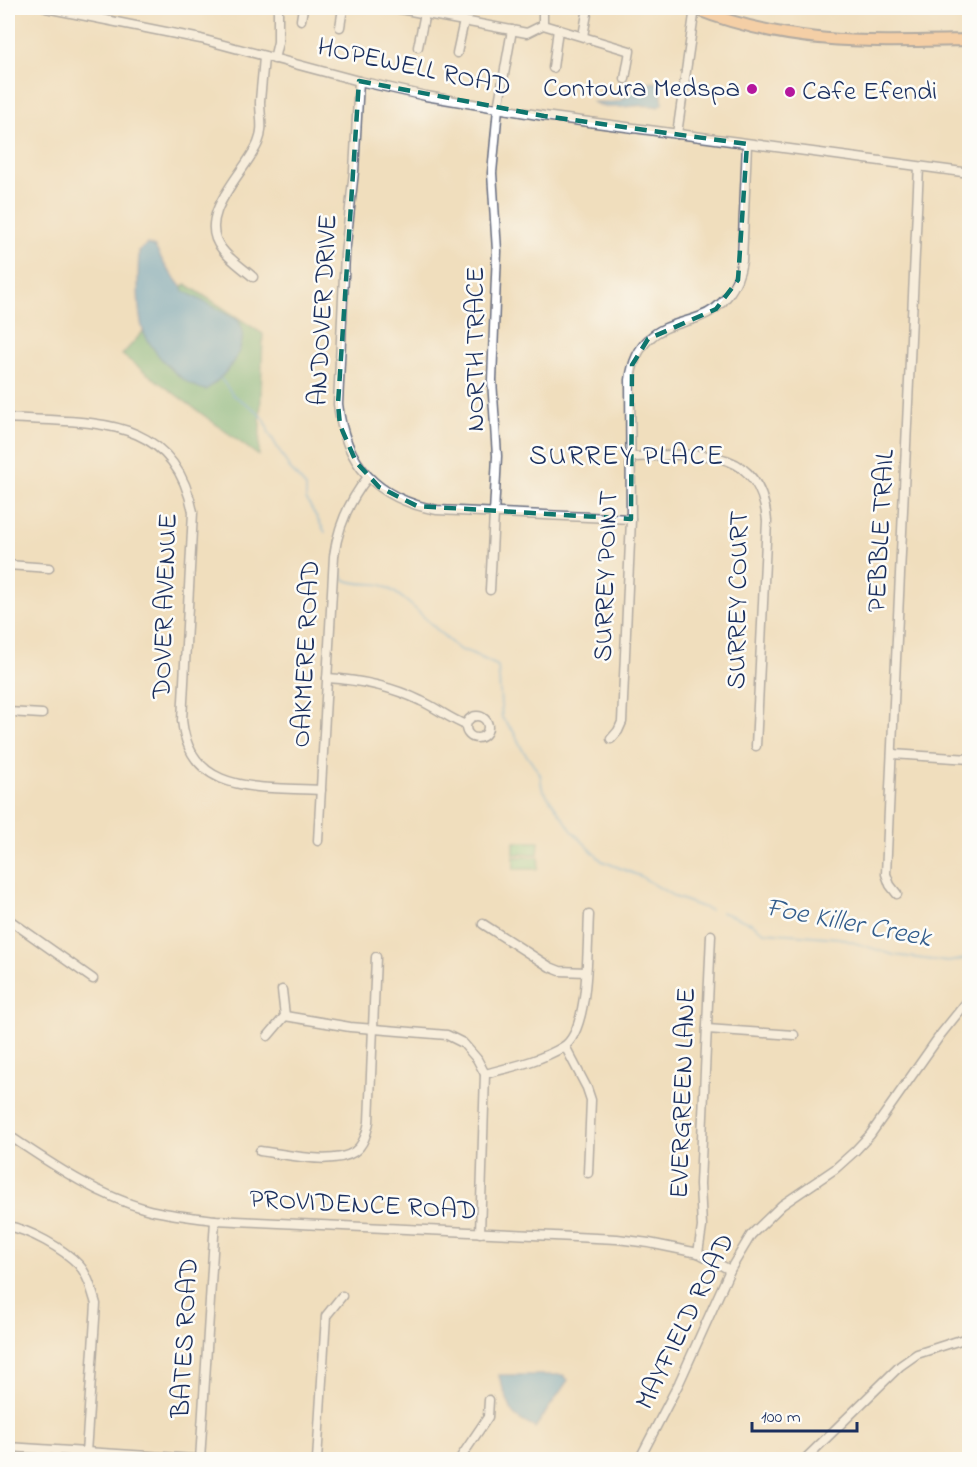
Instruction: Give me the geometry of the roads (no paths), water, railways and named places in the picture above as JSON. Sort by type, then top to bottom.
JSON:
[{"type":"main road","points":[[694,8],[762,30],[820,39],[847,41],[969,40]]},
{"type":"street","name":"HOPEWELL ROAD","points":[[46,8],[81,11],[426,96],[747,144],[969,172]]},
{"type":"street","points":[[274,59],[278,42],[278,8]]},
{"type":"street","points":[[301,20],[303,8]]},
{"type":"street","points":[[340,27],[343,8]]},
{"type":"street","points":[[395,8],[527,33],[543,25],[583,36],[630,51],[626,79]]},
{"type":"street","points":[[543,8],[543,25]]},
{"type":"street","points":[[583,36],[588,8]]},
{"type":"street","points":[[677,134],[694,8]]},
{"type":"street","points":[[418,47],[425,13]]},
{"type":"street","points":[[457,53],[464,21]]},
{"type":"street","points":[[553,68],[558,29]]},
{"type":"street","name":"NORTH TRACE","points":[[490,590],[497,456],[492,380],[498,251],[492,173],[498,108],[512,30]]},
{"type":"street","points":[[253,277],[222,249],[216,240],[214,230],[224,195],[247,164],[262,129],[260,105],[264,56]]},
{"type":"street","name":"ANDOVER DRIVE","points":[[359,81],[354,171],[345,254],[338,404],[340,425],[346,444],[356,462],[368,477],[391,495],[417,506],[437,510],[631,519]]},
{"type":"street","name":"SURREY POINT","points":[[611,739],[622,722],[631,519],[630,380],[632,365],[648,339],[661,329],[700,317],[716,309],[729,295],[738,280],[747,144]]},
{"type":"street","name":"PEBBLE TRAIL","points":[[897,894],[886,874],[919,167]]},
{"type":"street","name":"DOVER AVENUE","points":[[8,418],[122,428],[149,440],[173,462],[183,477],[192,512],[182,720],[189,748],[205,770],[228,783],[321,790]]},
{"type":"street","name":"SURREY COURT","points":[[631,457],[703,455],[720,458],[745,471],[762,494],[767,521],[756,746]]},
{"type":"street","name":"OAKMERE ROAD","points":[[318,841],[335,543],[348,508],[368,477]]},
{"type":"street","points":[[8,565],[50,568]]},
{"type":"street","points":[[327,678],[360,681],[393,689],[466,724]]},
{"type":"street","points":[[8,712],[42,714]]},
{"type":"street","points":[[892,754],[969,759]]},
{"type":"street","points":[[485,1074],[534,1060],[565,1046],[578,1029],[583,1010],[589,915]]},
{"type":"street","points":[[8,920],[93,979]]},
{"type":"street","points":[[483,924],[550,967],[586,972]]},
{"type":"street","name":"EVERGREEN LANE","points":[[698,1253],[702,1227],[700,1184],[711,935]]},
{"type":"street","points":[[260,1151],[337,1158],[357,1150],[362,1142],[369,1122],[376,957]]},
{"type":"street","points":[[268,1035],[285,1016],[282,990]]},
{"type":"street","name":"MAYFIELD ROAD","points":[[639,1460],[663,1417],[730,1270],[751,1235],[782,1205],[835,1169],[870,1135],[969,998]]},
{"type":"street","points":[[285,1016],[350,1027],[447,1035],[463,1043],[477,1059],[485,1074],[480,1233]]},
{"type":"street","points":[[707,1029],[794,1035]]},
{"type":"street","points":[[565,1046],[591,1100],[588,1173]]},
{"type":"street","name":"PROVIDENCE ROAD","points":[[8,1135],[63,1172],[114,1198],[147,1209],[180,1216],[215,1220],[617,1239],[698,1253],[730,1270]]},
{"type":"street","name":"BATES ROAD","points":[[200,1459],[215,1220]]},
{"type":"street","points":[[8,1226],[21,1228],[48,1242],[79,1265],[88,1281],[96,1304],[86,1453]]},
{"type":"street","points":[[317,1460],[326,1316],[342,1296]]},
{"type":"street","points":[[804,1460],[900,1366],[917,1354],[969,1337]]},
{"type":"street","points":[[459,1460],[488,1417],[489,1400]]},
{"type":"street","points":[[8,1447],[211,1460]]},
{"type":"water","points":[[638,83],[660,83],[663,103],[658,107],[642,105],[609,107],[593,102],[619,101],[627,96]]},
{"type":"water","points":[[147,244],[155,247],[166,267],[185,292],[238,320],[242,330],[240,349],[229,368],[206,390],[190,383],[167,365],[145,335],[140,318],[138,270],[139,251]]},
{"type":"water","points":[[499,1375],[563,1375],[568,1380],[535,1428],[514,1415]]},
{"type":"waterway","name":"Foe Killer Creek","points":[[221,379],[233,395],[254,409],[265,420],[269,433],[290,469],[306,487],[306,499],[325,532]]},
{"type":"waterway","name":"Foe Killer Creek","points":[[341,571],[343,579],[355,583],[381,585],[395,593],[460,650],[498,666],[502,718],[514,732],[522,749],[540,774],[542,788],[573,832],[602,861],[640,876],[675,897],[710,910]]},
{"type":"waterway","name":"Foe Killer Creek","points":[[721,912],[751,923],[764,932],[839,938],[894,955],[948,962],[970,958]]},
{"type":"place","name":"Contoura Medspa","points":[[752,89]]},
{"type":"place","name":"Cafe Efendi","points":[[790,92]]},
{"type":"district","name":"SURREY PLACE","points":[[627,457]]}]
